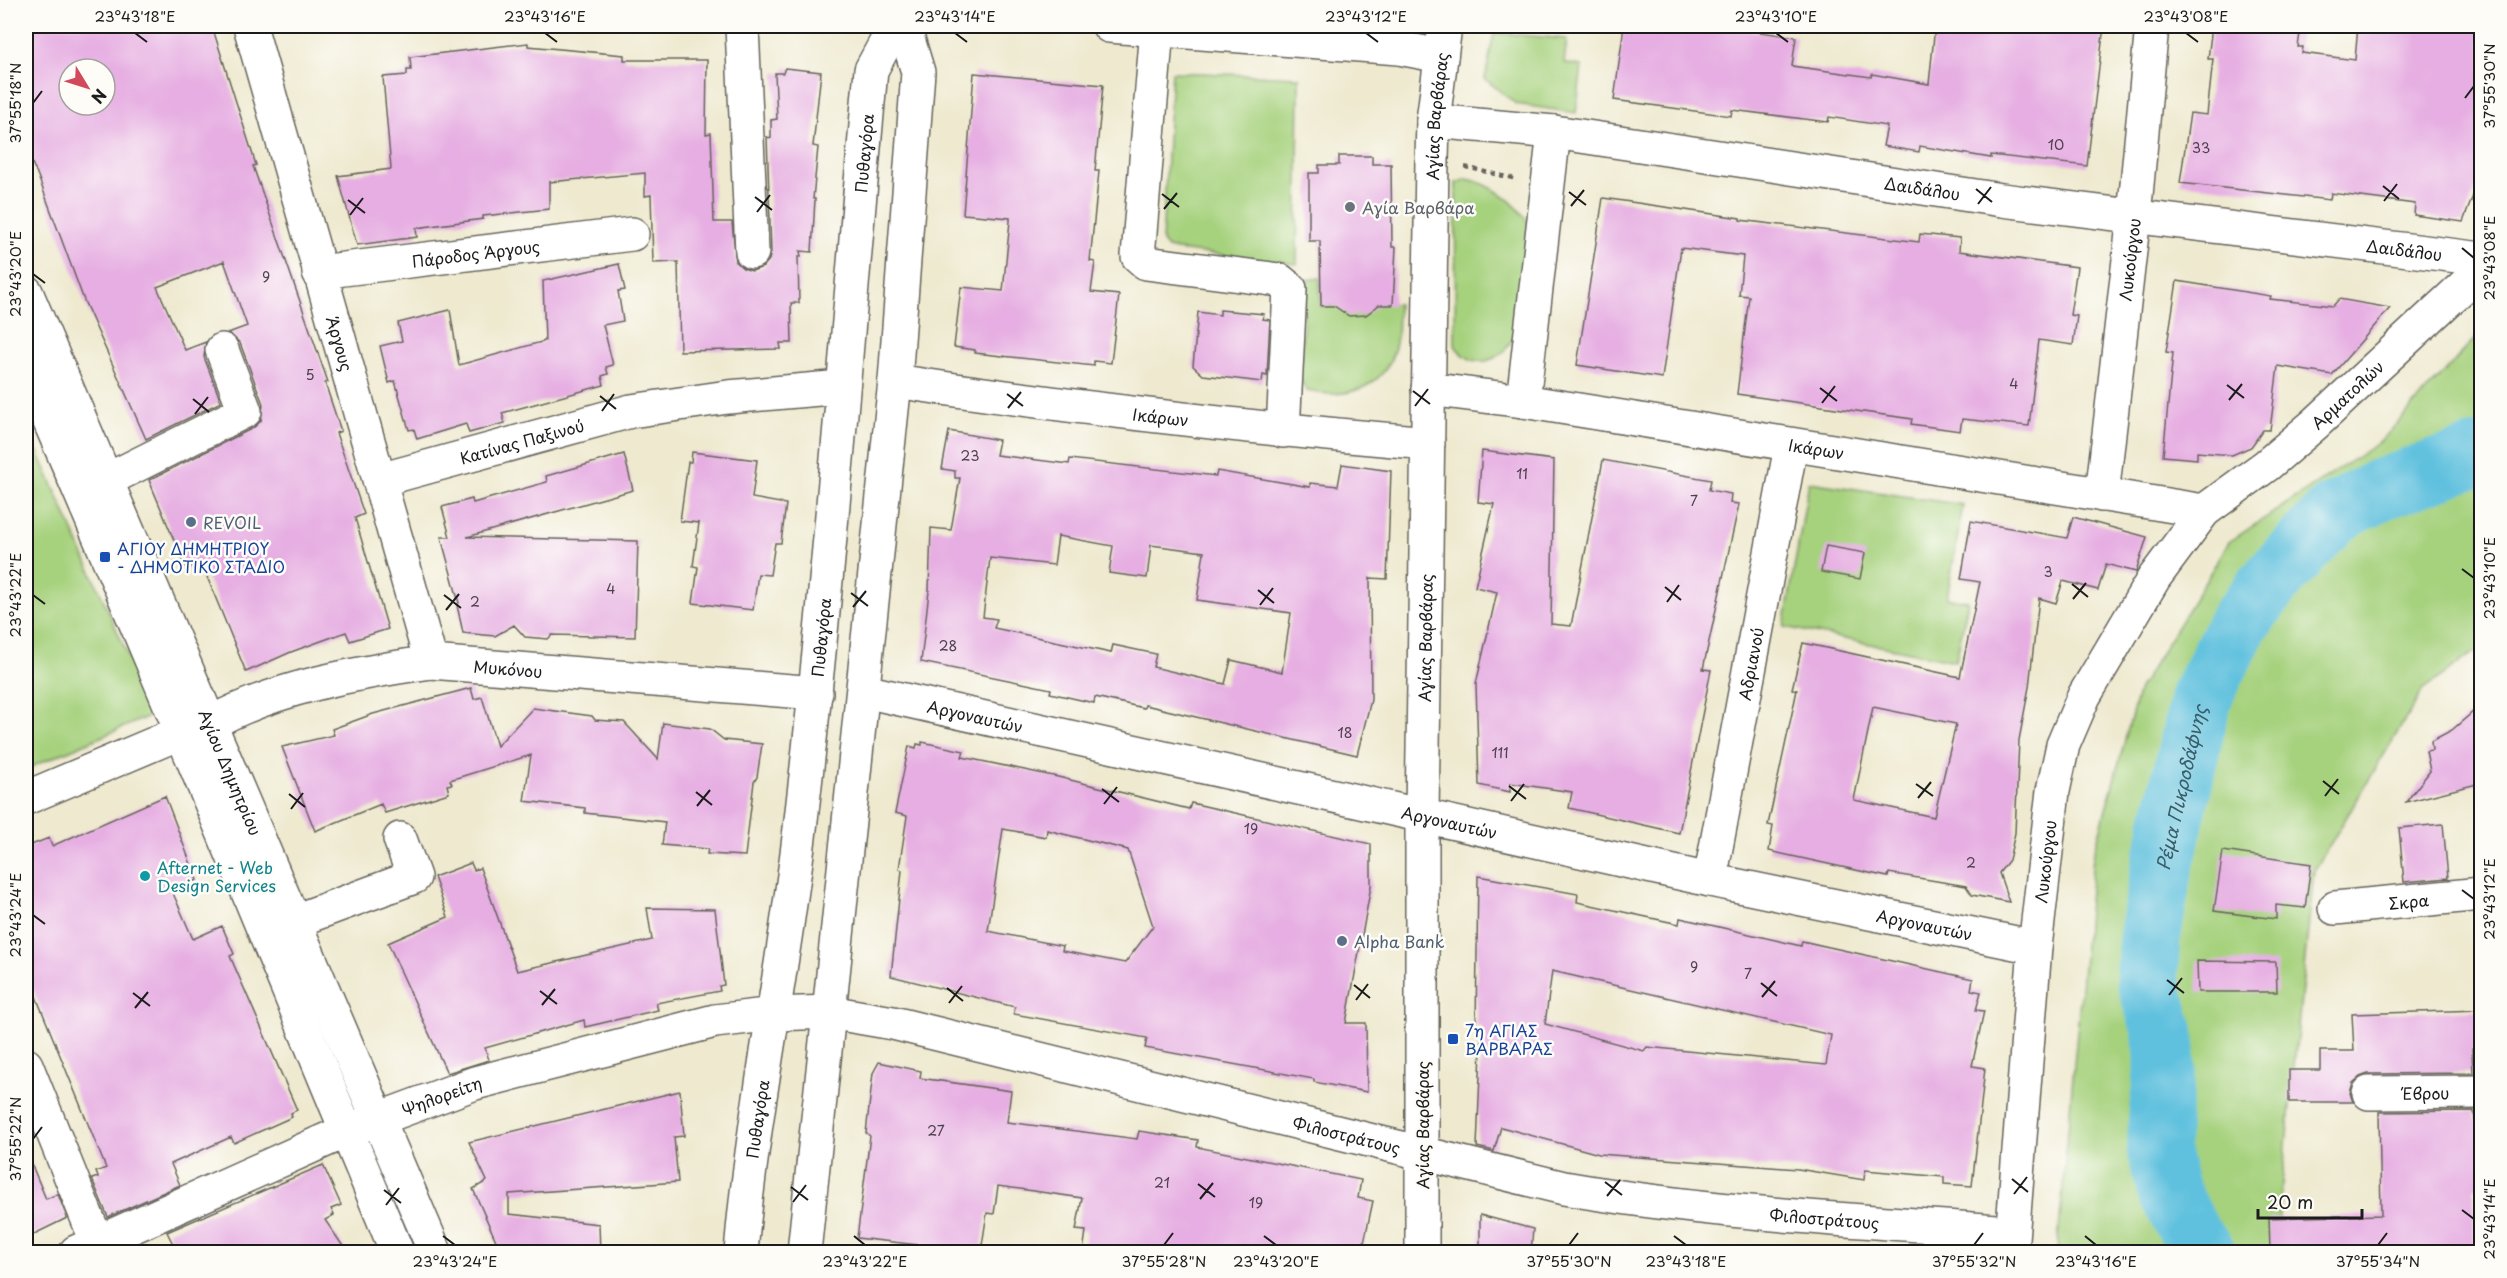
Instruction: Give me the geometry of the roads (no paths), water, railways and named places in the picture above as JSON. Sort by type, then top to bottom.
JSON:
[{"type":"street","name":"Άργους","points":[[250,26],[430,662]]},
{"type":"street","points":[[742,26],[752,252]]},
{"type":"street","name":"Πυθαγόρα","points":[[741,1252],[752,1151],[774,1014],[816,693],[871,70],[895,26]]},
{"type":"street","points":[[804,1252],[895,381],[918,72],[904,26]]},
{"type":"street","points":[[1109,26],[1399,48],[1443,41]]},
{"type":"street","name":"Λυκούργου","points":[[2102,495],[2134,216],[2152,26]]},
{"type":"street","points":[[1157,28],[1138,256],[1146,263],[1279,280],[1290,289],[1283,431]]},
{"type":"street","name":"Αγίας Βαρβάρας","points":[[1422,1252],[1422,814],[1428,389],[1433,121],[1443,41]]},
{"type":"street","name":"Δαιδάλου","points":[[1433,121],[1554,132],[2002,200],[2481,259]]},
{"type":"street","points":[[1523,401],[1554,132]]},
{"type":"street","name":"Πάροδος Άργους","points":[[319,272],[632,234]]},
{"type":"street","name":"Αρματολών","points":[[2204,511],[2267,465],[2316,424],[2481,269]]},
{"type":"street","name":"Αγίου Δημητρίου","points":[[26,292],[107,480],[195,728],[263,932],[397,1252]]},
{"type":"street","points":[[107,480],[245,411],[222,350]]},
{"type":"street","name":"Αγίου Δημητρίου","points":[[26,367],[195,728],[295,920],[435,1252]]},
{"type":"street","name":"Ικάρων","points":[[895,381],[1067,407],[1283,431],[1428,443]]},
{"type":"street","name":"Κατίνας Παξινού","points":[[380,480],[631,411],[728,397],[842,387]]},
{"type":"street","name":"Ικάρων","points":[[1428,389],[1523,401],[2204,511]]},
{"type":"street","name":"Αδριανού","points":[[1710,880],[1791,446]]},
{"type":"street","name":"Λυκούργου","points":[[2011,1242],[2035,947],[2053,791],[2063,745],[2084,696],[2131,613],[2175,547],[2204,511]]},
{"type":"street","name":"Μυκόνου","points":[[26,798],[234,710],[373,671],[430,662],[816,693]]},
{"type":"street","name":"Αργοναυτών","points":[[864,691],[1710,880],[2035,947]]},
{"type":"street","points":[[263,932],[414,877],[400,839]]},
{"type":"street","name":"Σκρα","points":[[2335,908],[2481,894]]},
{"type":"street","name":"Ψηλορείτη","points":[[91,1249],[346,1131],[486,1080],[715,1021],[774,1014],[829,1012]]},
{"type":"street","name":"Φιλοστράτους","points":[[829,1012],[893,1023],[1564,1188],[1646,1203],[2011,1242]]},
{"type":"street","points":[[26,1065],[91,1249]]},
{"type":"street","name":"Έβρου","points":[[2369,1093],[2481,1092]]},
{"type":"waterway","name":"Ρέμα Πικροδάφνης","points":[[2204,1252],[2193,1239],[2168,1190],[2158,1151],[2165,1070],[2163,1031],[2147,980],[2149,941],[2161,872],[2201,697],[2239,622],[2278,573],[2334,514],[2379,490],[2482,454]]},
{"type":"place","name":"Αγία Βαρβάρα","points":[[1350,207]]},
{"type":"place","name":"REVOIL","points":[[191,522]]},
{"type":"place","name":"ΑΓΙΟΥ ΔΗΜΗΤΡΙΟΥ - ΔΗΜΟΤΙΚΟ ΣΤΑΔΙΟ","points":[[105,557]]},
{"type":"place","name":"Afternet - Web Design Services","points":[[145,876]]},
{"type":"place","name":"Alpha Bank","points":[[1342,941]]},
{"type":"place","name":"7η ΑΓΙΑΣ ΒΑΡΒΑΡΑΣ","points":[[1453,1039]]}]
